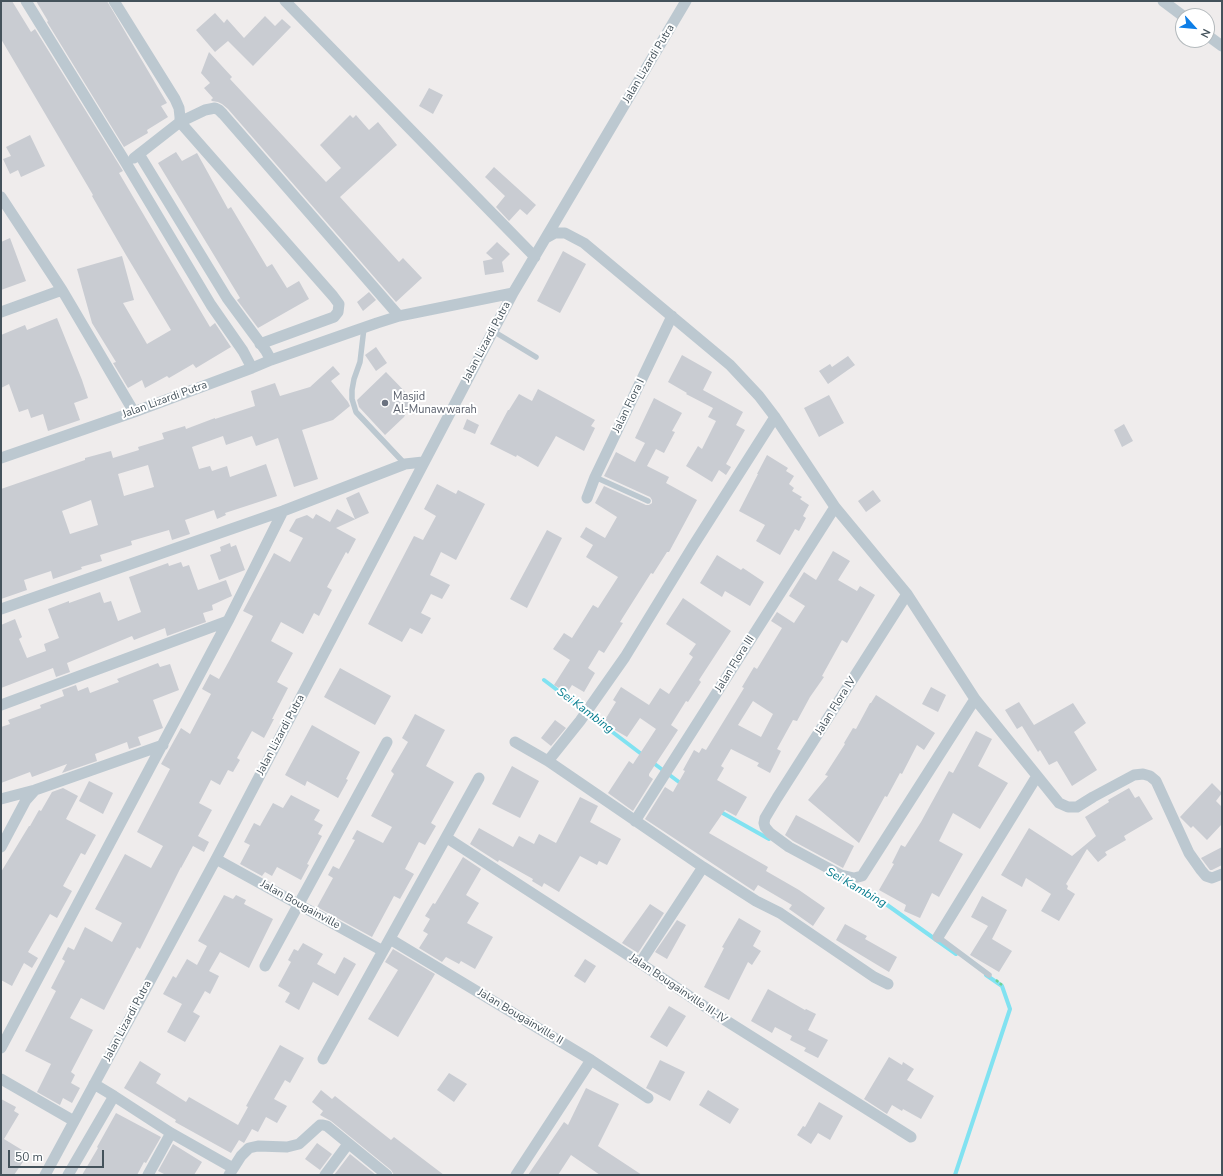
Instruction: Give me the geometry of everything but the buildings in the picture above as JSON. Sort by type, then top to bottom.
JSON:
[{"type":"street","points":[[26,1],[126,162],[211,305],[243,351],[252,368]]},
{"type":"street","points":[[114,1],[175,99],[180,122],[334,296],[339,304],[338,312],[334,317],[260,344]]},
{"type":"street","points":[[285,1],[535,257]]},
{"type":"street","points":[[1163,1],[1175,10]]},
{"type":"street","name":"Jalan Lizardi Putra","points":[[45,1175],[216,859],[513,293],[683,2]]},
{"type":"street","points":[[126,162],[180,122],[205,110],[215,108],[219,110],[224,114],[396,317]]},
{"type":"street","points":[[138,154],[227,298],[271,360]]},
{"type":"street","points":[[1,196],[62,290],[134,412]]},
{"type":"street","points":[[546,238],[555,233],[565,234],[584,243],[730,365],[759,396],[775,417],[835,507],[907,594],[975,699],[1059,803],[1068,807],[1077,807],[1134,775],[1143,774],[1150,776],[1156,782],[1190,853],[1201,870],[1206,876],[1212,878],[1222,874]]},
{"type":"street","points":[[1,312],[62,290]]},
{"type":"street","name":"Jalan Lizardi Putra","points":[[1,458],[134,412],[271,360],[377,323],[396,317],[513,293]]},
{"type":"street","points":[[211,305],[227,298]]},
{"type":"street","name":"Jalan Flora I","points":[[587,498],[595,477],[672,316]]},
{"type":"street","points":[[548,761],[580,721],[625,657],[775,417]]},
{"type":"street","points":[[1,609],[283,510],[405,464],[423,462]]},
{"type":"street","name":"Jalan Flora III","points":[[635,821],[835,507]]},
{"type":"street","points":[[1,1048],[228,621],[283,510]]},
{"type":"street","name":"Jalan Flora IV","points":[[907,594],[765,818],[765,827],[770,833],[789,847],[841,875],[854,878],[862,876],[975,699]]},
{"type":"street","points":[[1,704],[228,621]]},
{"type":"street","points":[[265,966],[387,742]]},
{"type":"street","points":[[515,742],[548,761],[703,867],[756,901],[780,913],[874,977],[888,984]]},
{"type":"street","points":[[1,799],[35,790],[163,745]]},
{"type":"street","points":[[938,937],[1037,776]]},
{"type":"street","points":[[323,1059],[479,778]]},
{"type":"street","points":[[1,847],[26,800],[35,790]]},
{"type":"street","name":"Jalan Bougainville III-IV","points":[[447,838],[725,1020],[911,1137]]},
{"type":"street","name":"Jalan Bougainville","points":[[216,859],[383,951]]},
{"type":"street","points":[[640,963],[703,867]]},
{"type":"street","name":"Jalan Bougainville II","points":[[390,939],[591,1060],[648,1098]]},
{"type":"street","points":[[516,1175],[591,1060]]},
{"type":"street","points":[[1,1079],[74,1121]]},
{"type":"street","points":[[94,1084],[231,1172],[241,1156],[249,1148],[258,1146],[287,1147],[299,1144],[323,1124],[387,1175]]},
{"type":"street","points":[[68,1175],[114,1096]]},
{"type":"street","points":[[148,1175],[171,1133]]},
{"type":"street","points":[[325,1175],[348,1144]]},
{"type":"lane","points":[[364,328],[360,362],[354,379],[352,399],[356,412],[405,464]]},
{"type":"lane","points":[[493,331],[536,358]]},
{"type":"lane","points":[[595,477],[648,501]]},
{"type":"lane","points":[[938,937],[989,975]]},
{"type":"waterway","name":"Sei Kambing","points":[[544,680],[644,756]]},
{"type":"waterway","name":"Sei Kambing","points":[[652,762],[683,785]]},
{"type":"waterway","name":"Sei Kambing","points":[[719,811],[769,839]]},
{"type":"waterway","name":"Sei Kambing","points":[[843,880],[883,902],[956,954]]},
{"type":"waterway","name":"Sei Kambing","points":[[955,1175],[1010,1009],[1002,986],[986,975]]},
{"type":"place","name":"Masjid Al-Munawwarah","points":[[385,403]]}]
